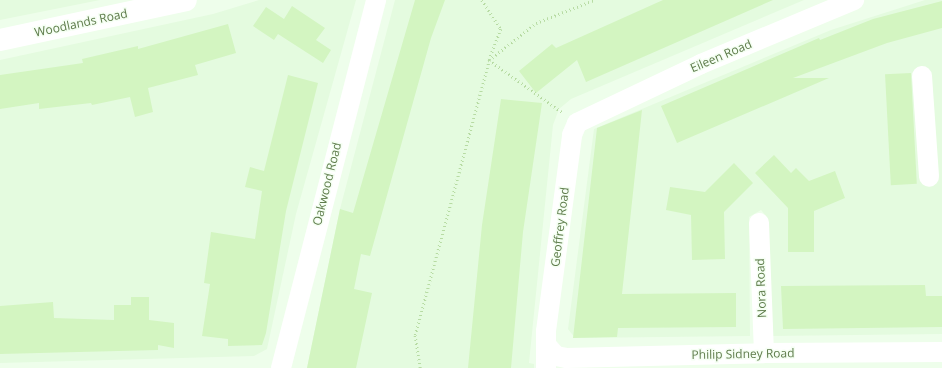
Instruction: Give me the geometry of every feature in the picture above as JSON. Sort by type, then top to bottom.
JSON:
[{"type":"street","name":"Woodlands Road","points":[[0,40],[186,0]]},
{"type":"street","name":"Oakwood Road","points":[[281,368],[376,0]]},
{"type":"street","name":"Eileen Road","points":[[583,119],[700,64],[854,0]]},
{"type":"street","points":[[922,76],[934,105],[929,177]]},
{"type":"street","name":"Geoffrey Road","points":[[546,368],[548,347],[546,331],[572,135],[583,119]]},
{"type":"street","name":"Nora Road","points":[[759,224],[764,353]]},
{"type":"street","name":"Philip Sidney Road","points":[[548,347],[556,356],[566,358],[764,353],[942,352]]},
{"type":"path","points":[[420,368],[415,335],[489,60],[501,29],[482,0]]},
{"type":"path","points":[[489,60],[536,23],[594,0]]},
{"type":"path","points":[[489,60],[583,119]]},
{"type":"shaded area","points":[[0,0],[100,0],[0,20]]},
{"type":"shaded area","points":[[259,0],[356,0],[296,214],[267,349],[254,356],[0,363],[0,60],[213,14]]},
{"type":"shaded area","points":[[395,0],[804,0],[571,99],[559,109],[553,125],[529,363],[534,364],[534,368],[307,368],[340,209]]},
{"type":"shaded area","points":[[925,0],[942,0],[942,334],[769,336],[768,218],[761,210],[749,217],[750,336],[575,338],[568,329],[594,129],[831,30]]},
{"type":"building","points":[[415,0],[445,0],[431,38],[370,256],[361,254],[354,289],[372,293],[356,368],[307,368],[340,209],[353,213]]},
{"type":"building","points":[[663,0],[773,0],[586,82],[577,60],[536,93],[519,71],[552,44],[556,48]]},
{"type":"building","points":[[942,1],[942,28],[887,43],[793,78],[829,78],[677,143],[661,106],[819,38],[820,40],[873,19]]},
{"type":"building","points":[[292,6],[325,28],[316,40],[331,50],[323,63],[278,34],[274,40],[253,26],[266,7],[284,19]]},
{"type":"building","points":[[228,24],[236,53],[195,65],[198,75],[148,88],[153,112],[135,117],[130,97],[92,105],[91,103],[39,109],[39,103],[0,109],[0,75],[83,63],[82,59],[138,46],[138,49]]},
{"type":"building","points":[[911,73],[917,184],[891,185],[885,74]]},
{"type":"building","points":[[288,75],[318,83],[286,211],[266,333],[262,345],[228,346],[228,339],[202,336],[210,284],[204,283],[211,232],[255,239],[262,191],[245,187],[250,167],[264,171]]},
{"type":"building","points":[[501,99],[542,103],[523,232],[511,368],[468,368],[482,225]]},
{"type":"building","points":[[642,110],[622,294],[736,293],[736,327],[618,328],[617,337],[573,338],[597,128]]},
{"type":"building","points":[[774,155],[791,173],[796,168],[809,181],[835,171],[845,198],[814,211],[814,252],[788,252],[788,208],[755,173]]},
{"type":"building","points":[[734,163],[753,183],[724,212],[725,259],[692,260],[691,215],[666,210],[670,187],[705,192]]},
{"type":"building","points":[[925,285],[926,296],[942,296],[942,327],[783,329],[781,286]]},
{"type":"building","points":[[131,297],[149,297],[149,320],[174,323],[174,348],[158,345],[158,350],[0,354],[0,306],[53,302],[54,318],[114,320],[114,305],[131,305]]}]
